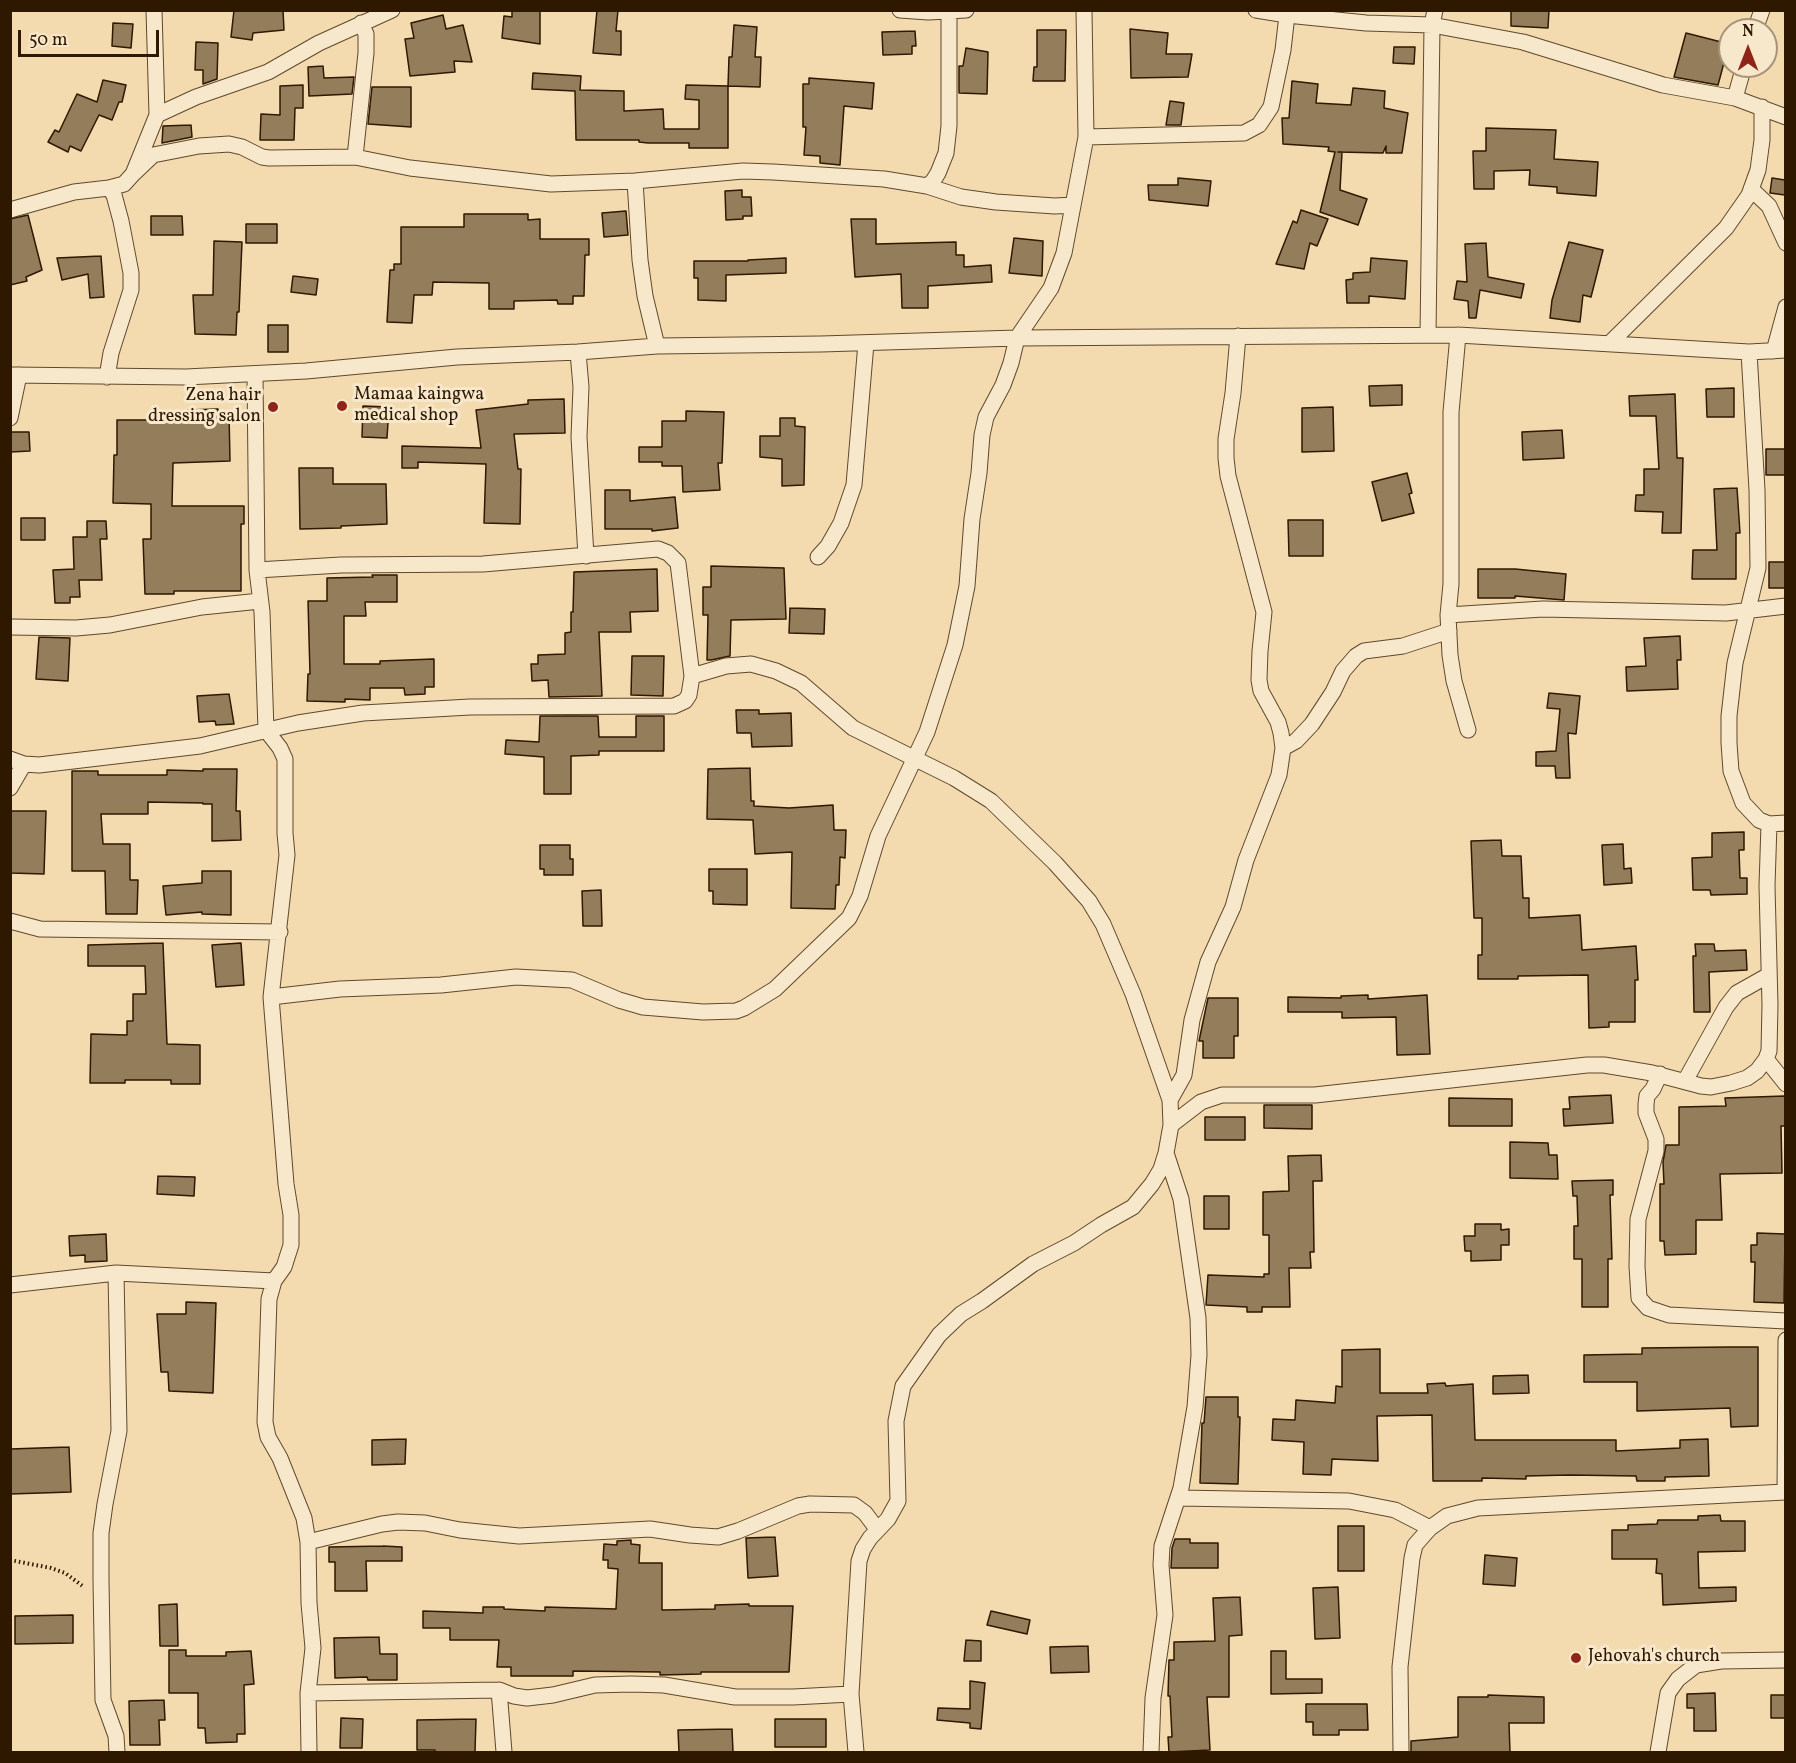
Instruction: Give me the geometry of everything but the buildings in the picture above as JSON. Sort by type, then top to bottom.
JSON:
[{"type":"street","points":[[133,174],[157,115],[154,10]]},
{"type":"street","points":[[900,10],[949,12],[966,10]]},
{"type":"street","points":[[271,997],[340,989],[441,985],[516,977],[572,980],[619,1000],[643,1007],[703,1012],[736,1011],[775,989],[855,910],[878,836],[927,732],[955,645],[968,586],[972,519],[986,417],[1003,385],[1017,338],[1051,288],[1064,253],[1086,137],[1084,10]]},
{"type":"street","points":[[1256,10],[1365,23],[1434,18],[1523,42],[1663,85],[1735,98],[1785,117]]},
{"type":"street","points":[[157,115],[196,97],[268,72],[382,12]]},
{"type":"street","points":[[927,186],[938,173],[946,153],[949,126],[949,12]]},
{"type":"street","points":[[1086,137],[1244,133],[1258,125],[1271,107],[1283,50],[1287,15]]},
{"type":"street","points":[[1428,335],[1434,18]]},
{"type":"street","points":[[355,157],[366,53],[366,34],[361,23]]},
{"type":"street","points":[[1735,98],[1741,78]]},
{"type":"street","points":[[1610,343],[1726,228],[1751,189],[1758,170],[1762,140],[1762,107]]},
{"type":"street","points":[[10,210],[74,192],[124,184],[153,155],[215,144],[242,147],[269,158],[355,157],[410,168],[551,184],[634,181],[742,171],[884,179],[927,186],[961,197],[996,202],[1073,205]]},
{"type":"street","points":[[634,181],[645,296],[657,346]]},
{"type":"street","points":[[107,377],[111,353],[131,291],[131,273],[121,221],[114,195],[109,188]]},
{"type":"street","points":[[1751,189],[1769,206],[1785,243]]},
{"type":"street","points":[[10,418],[15,375],[107,377],[255,374],[457,357],[657,346],[1017,338],[1458,335],[1749,352],[1780,350],[1785,307]]},
{"type":"street","points":[[1458,335],[1451,411],[1449,632],[1454,681],[1468,730]]},
{"type":"street","points":[[1170,1100],[1184,1075],[1192,1020],[1208,962],[1233,907],[1248,854],[1273,793],[1280,768],[1282,748],[1278,722],[1261,691],[1259,668],[1264,612],[1228,476],[1226,439],[1238,336]]},
{"type":"street","points":[[818,557],[828,546],[841,523],[854,485],[866,343]]},
{"type":"street","points":[[578,352],[581,387],[579,437],[586,556]]},
{"type":"street","points":[[1749,352],[1757,490],[1758,568],[1735,663],[1729,716],[1731,771],[1743,803],[1759,820],[1769,824],[1785,823]]},
{"type":"street","points":[[255,374],[257,570],[261,601],[266,730],[280,748],[285,759],[287,855],[271,997],[286,1184],[291,1215],[291,1245],[284,1267],[274,1281],[269,1299],[266,1422],[268,1437],[280,1458],[304,1518],[308,1542],[309,1603],[313,1648],[308,1693],[309,1752]]},
{"type":"street","points":[[10,788],[17,762],[69,762],[200,746],[334,717],[419,709],[674,706],[685,701],[688,695],[692,676],[678,563],[674,557],[658,549],[483,564],[257,570]]},
{"type":"street","points":[[10,627],[76,628],[110,625],[202,607],[261,601]]},
{"type":"street","points":[[1449,615],[1543,609],[1674,613],[1746,612],[1785,606]]},
{"type":"street","points":[[1282,748],[1296,741],[1312,724],[1333,692],[1343,671],[1356,656],[1364,651],[1403,646],[1449,632]]},
{"type":"street","points":[[692,676],[734,665],[751,664],[776,671],[801,683],[853,728],[954,778],[991,801],[1028,836],[1089,901],[1103,924],[1128,983],[1170,1100],[1171,1125],[1161,1169],[1133,1207],[1020,1272],[961,1314],[932,1344],[901,1392],[896,1421],[898,1501],[888,1519],[877,1529],[863,1549],[859,1561],[851,1694],[856,1752]]},
{"type":"street","points":[[1171,1125],[1201,1102],[1222,1095],[1315,1095],[1587,1065],[1604,1065],[1660,1074],[1711,1087],[1747,1078],[1757,1071],[1766,1059],[1770,1036],[1767,886],[1769,824]]},
{"type":"street","points":[[10,921],[40,929],[57,930],[280,932]]},
{"type":"street","points":[[1685,1081],[1731,1000],[1737,993],[1769,975]]},
{"type":"street","points":[[1766,1059],[1785,1084]]},
{"type":"street","points":[[1660,1074],[1647,1096],[1646,1104],[1646,1113],[1656,1139],[1656,1151],[1638,1219],[1639,1298],[1648,1308],[1669,1315],[1785,1321]]},
{"type":"street","points":[[1151,1752],[1153,1698],[1165,1615],[1161,1565],[1162,1546],[1179,1497],[1195,1407],[1199,1338],[1181,1198],[1166,1153]]},
{"type":"street","points":[[10,1285],[116,1273],[274,1281]]},
{"type":"street","points":[[116,1273],[119,1431],[101,1533],[103,1700],[116,1736],[117,1752]]},
{"type":"street","points":[[1401,1752],[1400,1667],[1412,1558],[1415,1545],[1430,1528],[1447,1516],[1464,1510],[1486,1507],[1785,1492],[1785,1340]]},
{"type":"street","points":[[1179,1497],[1349,1501],[1395,1510],[1430,1528]]},
{"type":"street","points":[[308,1542],[349,1531],[398,1522],[425,1523],[460,1530],[519,1536],[650,1529],[668,1530],[690,1536],[718,1537],[798,1506],[810,1504],[854,1505],[865,1513],[877,1529]]},
{"type":"street","points":[[1658,1752],[1668,1693],[1678,1679],[1696,1665],[1721,1661],[1785,1660]]},
{"type":"street","points":[[308,1693],[500,1690],[514,1696],[540,1697],[595,1685],[631,1684],[664,1685],[735,1697],[851,1694]]},
{"type":"street","points":[[500,1690],[504,1752]]},
{"type":"path","points":[[10,1560],[32,1563],[65,1574],[91,1592],[102,1605]]},
{"type":"place","name":"Mamaa kaingwa medical shop","points":[[342,406]]},
{"type":"place","name":"Zena hair dressing salon","points":[[273,407]]},
{"type":"place","name":"Jehovah's church","points":[[1576,1658]]}]
